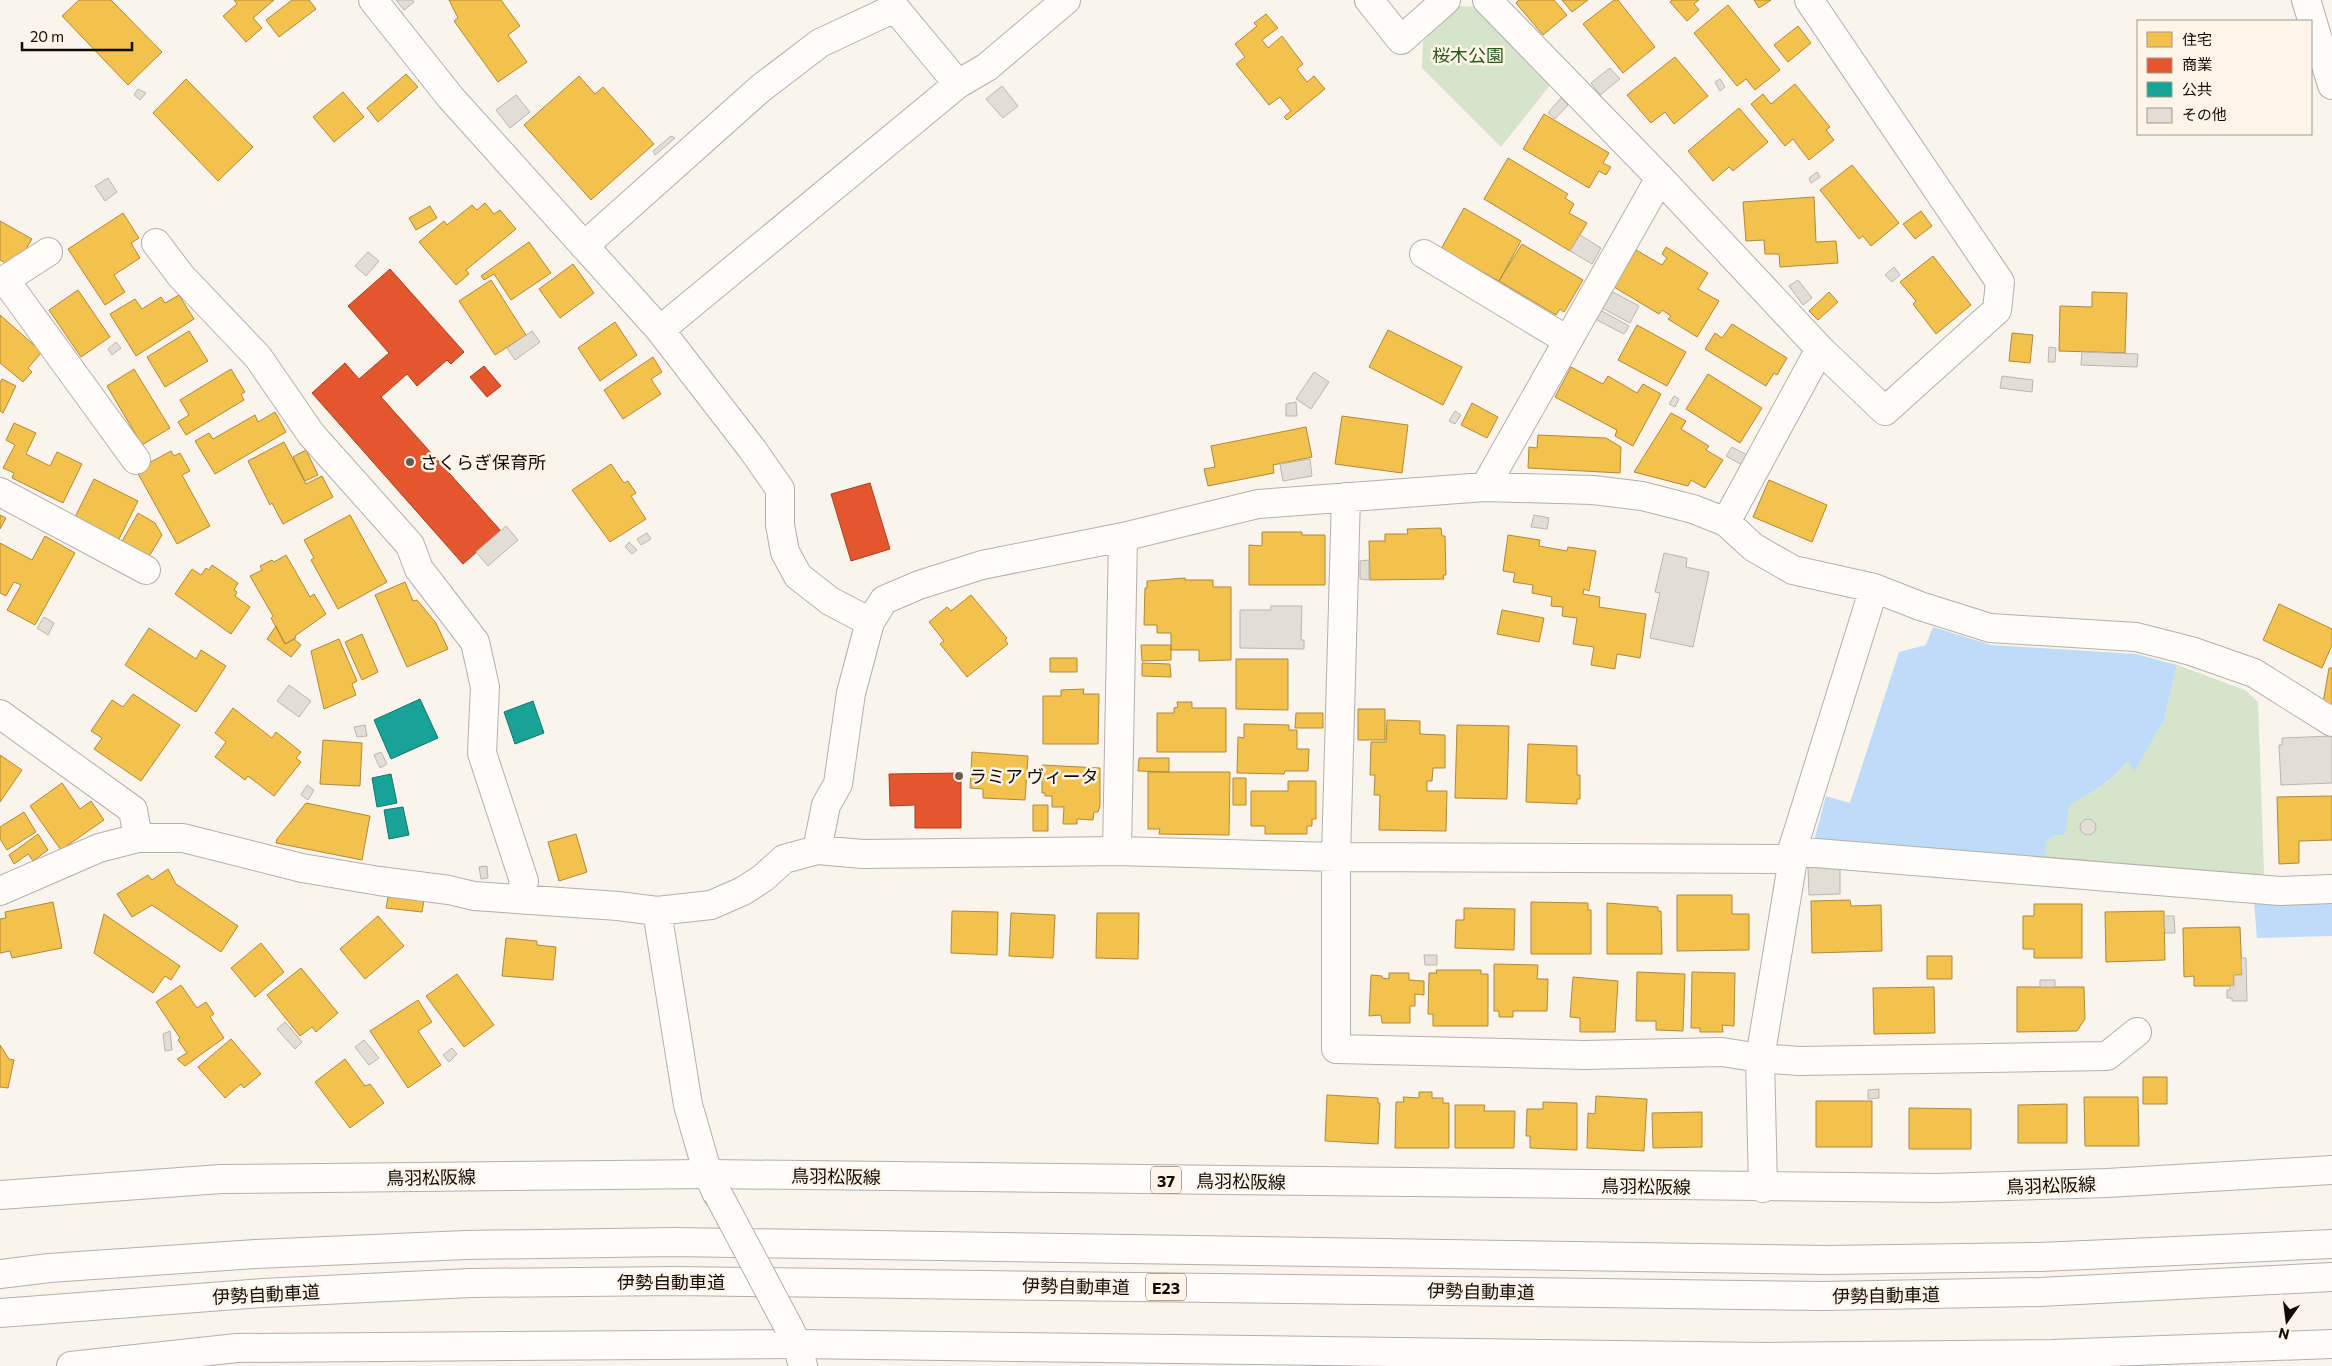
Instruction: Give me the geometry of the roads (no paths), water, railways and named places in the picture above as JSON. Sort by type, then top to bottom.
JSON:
[{"type":"main road","points":[[373,0],[451,98],[660,330],[752,449],[780,489],[780,525],[783,543],[785,552],[798,576],[830,601],[870,622]]},
{"type":"main road","points":[[660,330],[958,84],[987,67],[1066,0]]},
{"type":"main road","points":[[1370,0],[1401,40],[1446,0]]},
{"type":"main road","points":[[1488,0],[1660,178],[1820,349],[1885,411],[1996,310],[2000,282],[1809,0]]},
{"type":"main road","points":[[2306,0],[2332,85]]},
{"type":"main road","points":[[584,246],[761,88],[812,48],[895,8],[958,84]]},
{"type":"main road","points":[[1485,487],[1660,178]]},
{"type":"main road","points":[[156,243],[181,276],[258,356],[311,434],[410,545],[419,569],[475,642],[485,687],[482,753],[524,881],[520,899]]},
{"type":"main road","points":[[48,252],[2,281],[136,460]]},
{"type":"main road","points":[[1424,254],[1567,340]]},
{"type":"main road","points":[[1726,522],[1820,349]]},
{"type":"main road","points":[[818,850],[826,805],[838,784],[851,693],[870,622],[884,600],[919,585],[982,565],[1123,537],[1258,504],[1485,487],[1593,490],[1642,496],[1693,509],[1726,522],[1753,547],[1793,570],[1874,588],[1920,606],[1990,628],[2136,638],[2191,651],[2254,673],[2332,722]]},
{"type":"main road","points":[[0,492],[146,570]]},
{"type":"main road","points":[[1346,498],[1336,857],[1336,1049],[1584,1055],[1722,1052],[1760,1058],[1799,1061],[2107,1056],[2137,1032]]},
{"type":"main road","points":[[1117,851],[1123,537]]},
{"type":"main road","points":[[1763,1188],[1760,1058],[1792,855],[1874,588]]},
{"type":"main road","points":[[0,714],[132,810],[138,838]]},
{"type":"main road","points":[[0,891],[99,848],[138,838],[183,838],[311,870],[449,890],[474,896],[657,911],[711,905],[743,892],[784,859],[818,850],[863,854],[1117,851],[1336,857],[1792,855],[2280,891],[2332,889]]},
{"type":"main road","points":[[657,911],[688,1105],[713,1184],[796,1345]]},
{"type":"main road","name":"鳥羽松阪線","points":[[0,1195],[221,1180],[713,1184],[1936,1188],[2107,1183],[2332,1170]]},
{"type":"main road","name":"伊勢自動車道","points":[[0,1274],[49,1268],[256,1254],[466,1245],[645,1242],[1826,1260],[2050,1256],[2332,1244]]},
{"type":"main road","name":"伊勢自動車道","points":[[0,1313],[263,1293],[470,1284],[677,1281],[1824,1296],[2040,1292],[2332,1278]]},
{"type":"main road","points":[[71,1366],[237,1348],[796,1345],[1766,1362],[2332,1344]]},
{"type":"water","points":[[1933,627],[1991,645],[2136,654],[2177,665],[2164,720],[2134,772],[2128,761],[2108,781],[2069,805],[2065,835],[2055,835],[2046,843],[2044,864],[1814,841],[1826,796],[1850,803],[1899,652],[1926,645]]},
{"type":"water","points":[[2332,898],[2332,936],[2257,938],[2254,902]]},
{"type":"place","name":"さくらぎ保育所","points":[[410,462]]},
{"type":"place","name":"ラミア ヴィータ","points":[[959,776]]},
{"type":"park label","name":"桜木公園","points":[[1468,55]]}]
